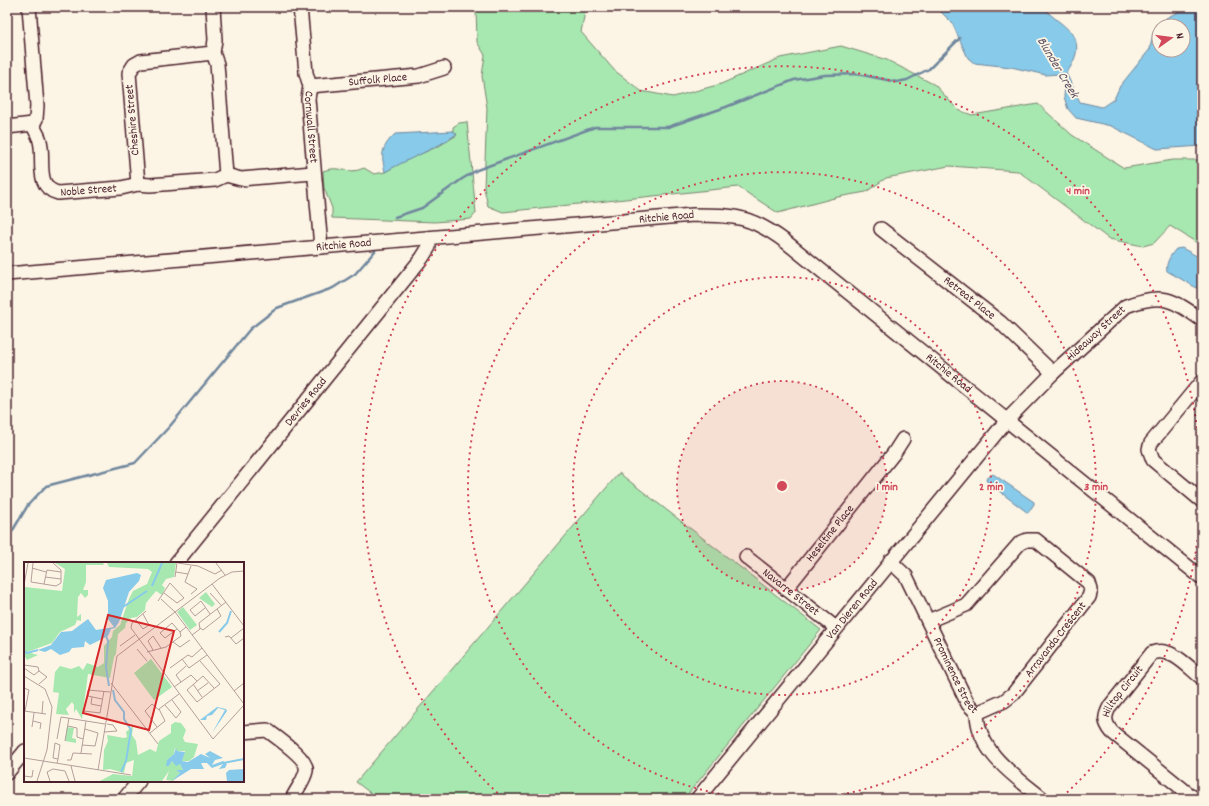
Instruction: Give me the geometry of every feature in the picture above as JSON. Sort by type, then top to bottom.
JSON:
[{"type":"street","points":[[7,127],[33,124],[36,119],[37,106],[29,7]]},
{"type":"street","points":[[213,7],[215,40],[213,54],[217,64],[226,175]]},
{"type":"street","name":"Cornwall Street","points":[[300,7],[306,73],[310,86],[308,99],[320,247]]},
{"type":"street","name":"Cheshire Street","points":[[138,184],[129,74],[134,65],[141,61],[213,54]]},
{"type":"street","name":"Suffolk Place","points":[[310,86],[420,76],[444,68]]},
{"type":"street","name":"Noble Street","points":[[33,124],[40,141],[44,183],[52,191],[58,193],[114,188],[138,184],[150,185],[215,180],[226,175],[241,179],[313,173]]},
{"type":"street","name":"Ritchie Road","points":[[7,274],[693,215],[742,218],[767,228],[786,242],[1202,578]]},
{"type":"street","name":"Retreat Place","points":[[881,229],[1000,322],[1054,373]]},
{"type":"street","name":"Devries Road","points":[[177,562],[422,258],[429,247],[428,238]]},
{"type":"street","name":"Hideaway Street","points":[[1007,420],[1054,373],[1126,306],[1141,300],[1166,299],[1178,303],[1202,320]]},
{"type":"street","points":[[1202,381],[1151,443],[1149,449],[1153,460],[1202,501]]},
{"type":"street","name":"Van Dieren Road","points":[[698,799],[890,561],[1007,420]]},
{"type":"street","name":"Heseltine Place","points":[[786,589],[894,453],[903,439]]},
{"type":"street","name":"Arravanda Crescent","points":[[928,621],[966,605],[1020,543],[1027,540],[1036,540],[1089,582],[1091,590],[1089,597],[1013,694],[1004,701],[977,713]]},
{"type":"street","name":"Navarre Street","points":[[746,557],[836,628]]},
{"type":"street","name":"Prominence Street","points":[[890,561],[906,576],[968,704],[977,713],[978,726],[991,753],[1005,768],[1043,799]]},
{"type":"street","name":"Hilltop Circuit","points":[[1195,799],[1112,732],[1105,724],[1105,716],[1110,706],[1152,653],[1163,650],[1169,652],[1202,678]]},
{"type":"street","points":[[244,732],[267,730],[301,758],[306,764],[306,770],[292,799]]},
{"type":"street","points":[[7,773],[24,752]]},
{"type":"street","points":[[124,799],[138,782]]},
{"type":"green space","points":[[476,7],[586,7],[581,32],[614,70],[641,91],[673,97],[721,84],[780,58],[841,46],[887,60],[935,85],[958,110],[972,115],[1038,104],[1072,135],[1124,168],[1173,160],[1202,160],[1202,246],[1170,226],[1154,243],[1143,246],[1109,239],[1018,171],[949,166],[886,178],[866,192],[838,197],[778,213],[738,187],[503,212],[488,206],[484,188],[487,108],[482,76],[485,55],[477,42]]},
{"type":"green space","points":[[467,122],[476,213],[471,219],[435,222],[332,218],[332,208],[324,188],[323,171],[334,169],[353,171],[364,168],[374,174],[385,172],[402,162],[439,146],[457,135],[453,131],[453,127],[459,123]]},
{"type":"green space","points":[[619,473],[821,630],[684,799],[378,799],[356,782]]},
{"type":"water","name":"Blunder Creek","points":[[936,7],[1043,7],[1072,34],[1076,41],[1077,48],[1075,57],[1066,73],[1080,102],[1102,107],[1114,99],[1120,86],[1150,49],[1151,44],[1151,58],[1191,58],[1191,18],[1166,18],[1184,9],[1202,7],[1202,146],[1157,149],[1111,126],[1076,118],[1068,109],[1064,97],[1065,85],[1058,74],[1046,75],[1011,67],[974,63],[968,58],[952,23]]},
{"type":"water","points":[[453,131],[457,134],[439,145],[385,172],[383,151],[387,143],[395,134]]},
{"type":"water","points":[[1182,248],[1202,259],[1202,291],[1167,271],[1168,262],[1172,254],[1176,249]]},
{"type":"water","points":[[993,474],[1034,502],[1028,513],[987,482],[986,479]]},
{"type":"waterway","points":[[395,217],[422,208],[477,170],[595,127],[668,127],[726,107],[794,80],[825,75],[857,74],[897,82],[907,80],[929,69],[960,38]]},
{"type":"waterway","points":[[7,540],[28,505],[46,486],[135,463],[170,426],[250,329],[277,308],[333,288],[355,274],[375,251]]}]
